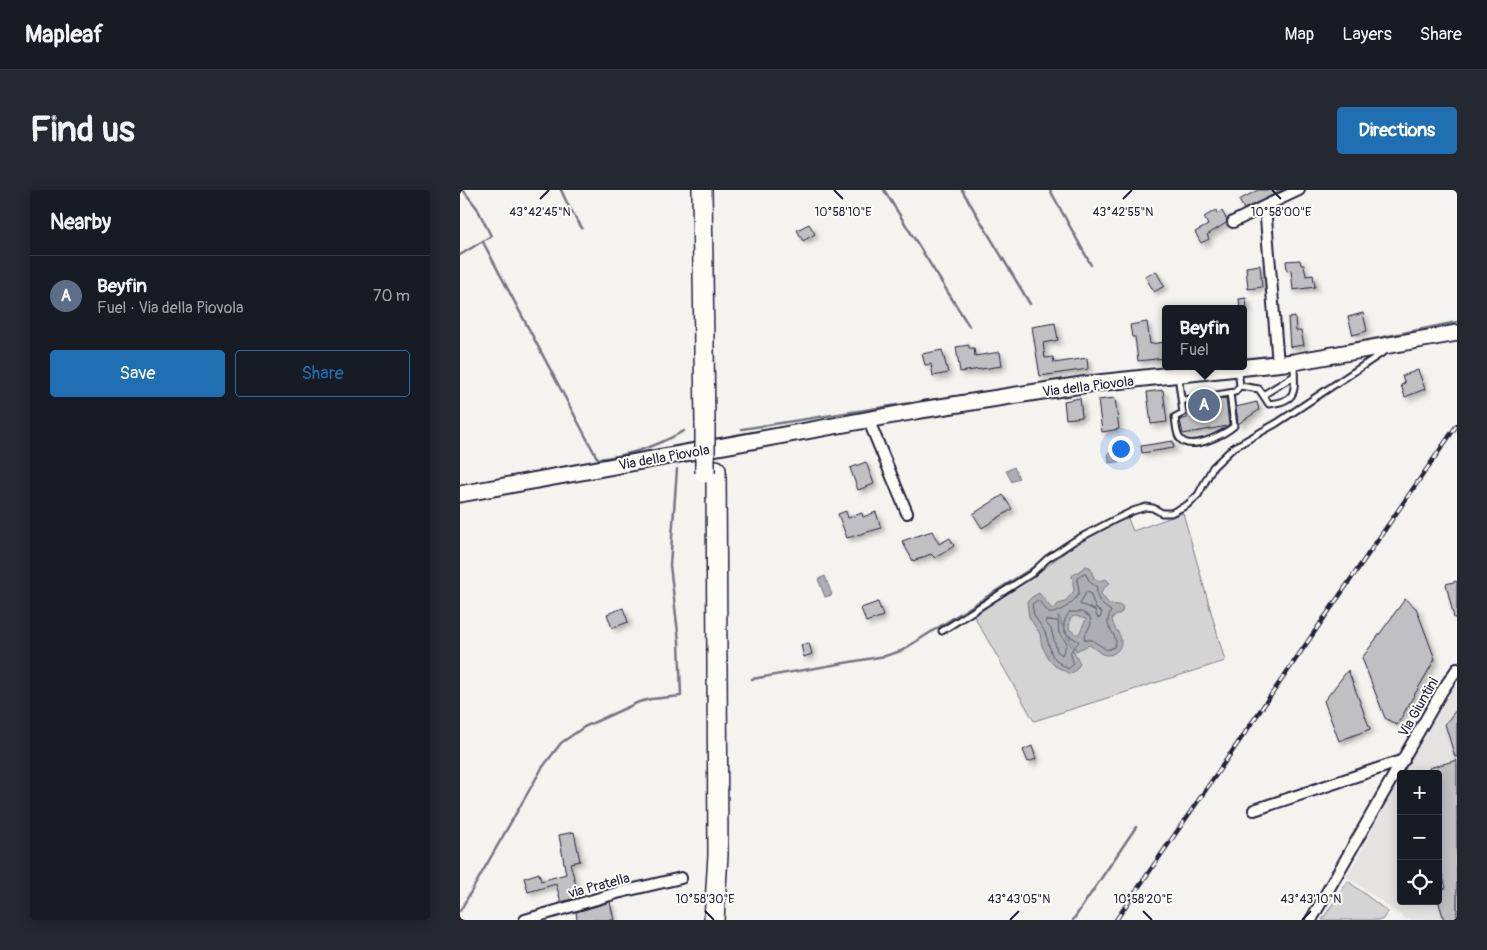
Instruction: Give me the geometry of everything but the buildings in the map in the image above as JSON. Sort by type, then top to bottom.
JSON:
[{"type":"highway","points":[[702,190],[710,425]]},
{"type":"highway","points":[[703,920],[708,796],[713,190]]},
{"type":"highway","points":[[710,472],[718,855],[714,920]]},
{"type":"street","points":[[1233,222],[1299,190]]},
{"type":"street","points":[[1265,206],[1278,364]]},
{"type":"street","name":"Via della Piovola","points":[[1247,367],[1278,364],[1294,369],[1398,342],[1457,333]]},
{"type":"street","name":"Via della Piovola","points":[[460,494],[868,419],[1088,384],[1221,370]]},
{"type":"street","points":[[868,419],[907,513]]},
{"type":"street","name":"Via Giuntini","points":[[1311,920],[1442,691],[1457,669]]},
{"type":"street","points":[[1254,810],[1404,760]]},
{"type":"street","name":"via Pratella","points":[[525,920],[618,893],[681,878]]},
{"type":"lane","points":[[942,631],[1031,574],[1047,559],[1067,546],[1114,520],[1146,507],[1153,508],[1162,513],[1171,513],[1187,505],[1198,495],[1213,467],[1233,448],[1276,423],[1398,342]]},
{"type":"lane","points":[[1263,395],[1294,369]]},
{"type":"lane","points":[[1240,386],[1259,389],[1269,404],[1283,402],[1290,398],[1294,392],[1294,369]]},
{"type":"lane","points":[[1181,398],[1185,400],[1235,392],[1240,386],[1238,370]]},
{"type":"lane","points":[[1178,375],[1183,413],[1175,417],[1180,440],[1186,443],[1198,443],[1219,437],[1234,426],[1230,393]]},
{"type":"shaded area","points":[[1183,513],[1225,661],[1034,721],[974,616],[1041,571],[1078,542],[1127,516],[1133,531]]},
{"type":"shaded area","points":[[1457,680],[1457,920],[1407,920],[1347,877],[1397,783],[1397,905],[1442,905],[1442,770],[1404,770]]},
{"type":"shaded area","points":[[1348,881],[1388,912],[1382,920],[1322,920]]},
{"type":"water","points":[[1123,451],[1124,461],[1109,463],[1108,453]]},
{"type":"water","points":[[1014,467],[1019,478],[1012,482],[1006,471]]},
{"type":"water","points":[[1086,566],[1090,567],[1094,578],[1099,581],[1106,579],[1110,583],[1102,590],[1101,594],[1109,604],[1119,605],[1123,608],[1122,612],[1112,618],[1121,644],[1116,652],[1109,655],[1102,654],[1089,645],[1076,651],[1058,615],[1080,664],[1070,674],[1055,666],[1048,658],[1042,646],[1040,634],[1029,617],[1027,602],[1039,593],[1052,609],[1055,608],[1058,604],[1065,602],[1074,591],[1072,576]],"holes":[[[1076,616],[1086,619],[1079,634],[1069,629],[1072,617]]]},
{"type":"water","points":[[825,576],[832,595],[825,597],[818,579]]},
{"type":"waterway","points":[[460,255],[491,236],[477,208],[463,190]]},
{"type":"waterway","points":[[561,190],[582,228]]},
{"type":"waterway","points":[[884,190],[969,326]]},
{"type":"waterway","points":[[962,190],[1030,304]]},
{"type":"waterway","points":[[1050,190],[1091,265]]},
{"type":"waterway","points":[[483,242],[599,459],[643,449],[684,431]]},
{"type":"waterway","points":[[1304,352],[1457,322]]},
{"type":"waterway","points":[[1247,359],[1272,356]]},
{"type":"waterway","points":[[1131,372],[1162,368]]},
{"type":"waterway","points":[[924,401],[967,395]]},
{"type":"waterway","points":[[742,429],[910,403]]},
{"type":"waterway","points":[[460,911],[542,768],[561,743],[584,727],[639,702],[681,696],[679,641],[670,565],[677,469]]},
{"type":"waterway","points":[[752,679],[885,656],[901,651],[1037,565]]},
{"type":"waterway","points":[[1073,920],[1136,827]]},
{"type":"railway","points":[[1116,920],[1457,425]]},
{"type":"place","name":"Beyfin","points":[[1204,405]]}]
